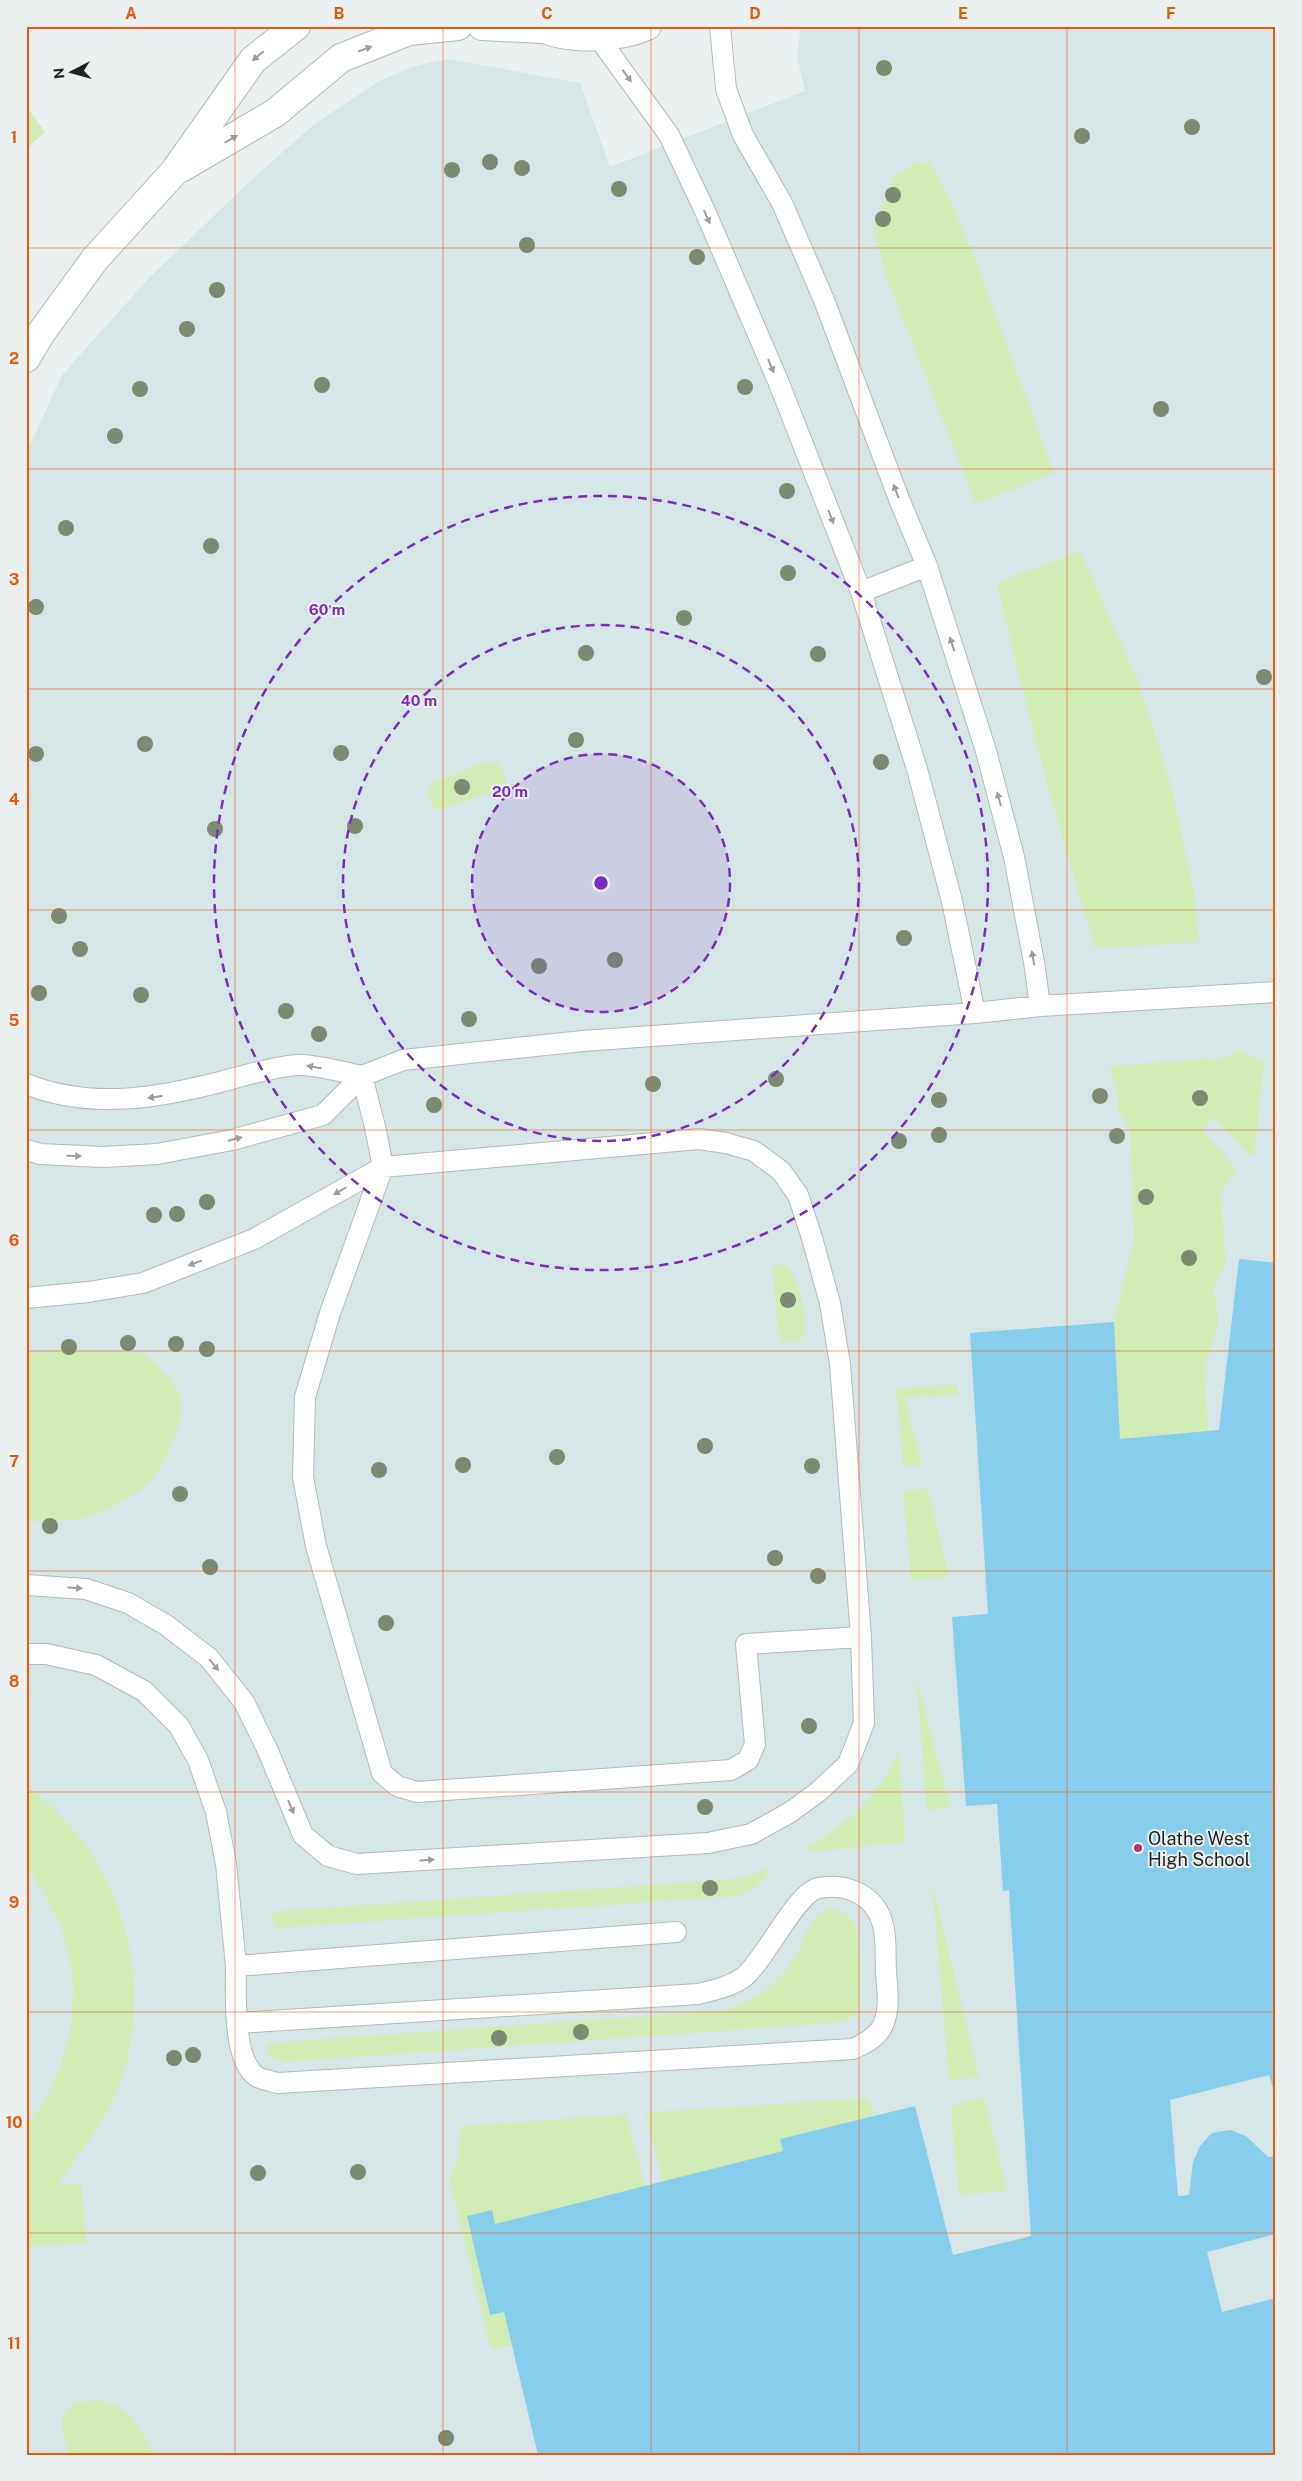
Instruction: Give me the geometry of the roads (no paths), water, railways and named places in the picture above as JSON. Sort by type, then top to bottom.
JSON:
[{"type":"street","points":[[26,358],[41,333],[95,258],[174,172],[253,60],[296,26]]},
{"type":"street","points":[[174,172],[276,113],[341,58],[409,31],[458,26]]},
{"type":"street","points":[[482,26],[540,28],[570,36],[598,37],[647,26]]},
{"type":"lane","points":[[720,26],[726,89],[743,135],[782,203],[824,300],[899,499],[927,566],[986,751],[1014,857],[1034,962],[1040,1006]]},
{"type":"lane","points":[[598,37],[669,135],[693,185],[778,382],[861,592],[918,769],[952,901],[975,1013]]},
{"type":"lane","points":[[861,592],[927,566]]},
{"type":"lane","points":[[26,1150],[41,1154],[103,1157],[157,1154],[232,1140],[323,1115],[362,1076],[403,1060],[583,1041],[975,1013],[1040,1006],[1276,992]]},
{"type":"lane","points":[[26,1084],[71,1096],[111,1100],[151,1098],[246,1075],[301,1065],[362,1076]]},
{"type":"lane","points":[[362,1076],[376,1127],[383,1167],[330,1313],[304,1397],[303,1477],[316,1546],[382,1773],[397,1786],[417,1792],[731,1770],[748,1760],[755,1744],[746,1644],[861,1636]]},
{"type":"lane","points":[[26,1298],[143,1283],[254,1240],[383,1167],[699,1139],[726,1143],[754,1152],[781,1171],[798,1195],[830,1303],[840,1364],[861,1636],[864,1723],[848,1764],[818,1792],[789,1813],[751,1834],[708,1843],[357,1864],[328,1856],[303,1835],[268,1751],[244,1702],[209,1658],[166,1625],[128,1603],[86,1589],[26,1585]]},
{"type":"lane","points":[[26,1654],[46,1654],[96,1665],[144,1690],[179,1726],[198,1760],[216,1812],[226,1864],[236,1966],[237,2023],[243,2059],[256,2076],[278,2083],[853,2049],[870,2041],[882,2028],[888,2009],[883,1924],[871,1899],[843,1886],[816,1888],[799,1902],[762,1957],[744,1976],[726,1987],[698,1994],[237,2023]]},
{"type":"lane","points":[[236,1966],[676,1932]]},
{"type":"place","name":"Olathe West High School","points":[[1138,1848]]}]
